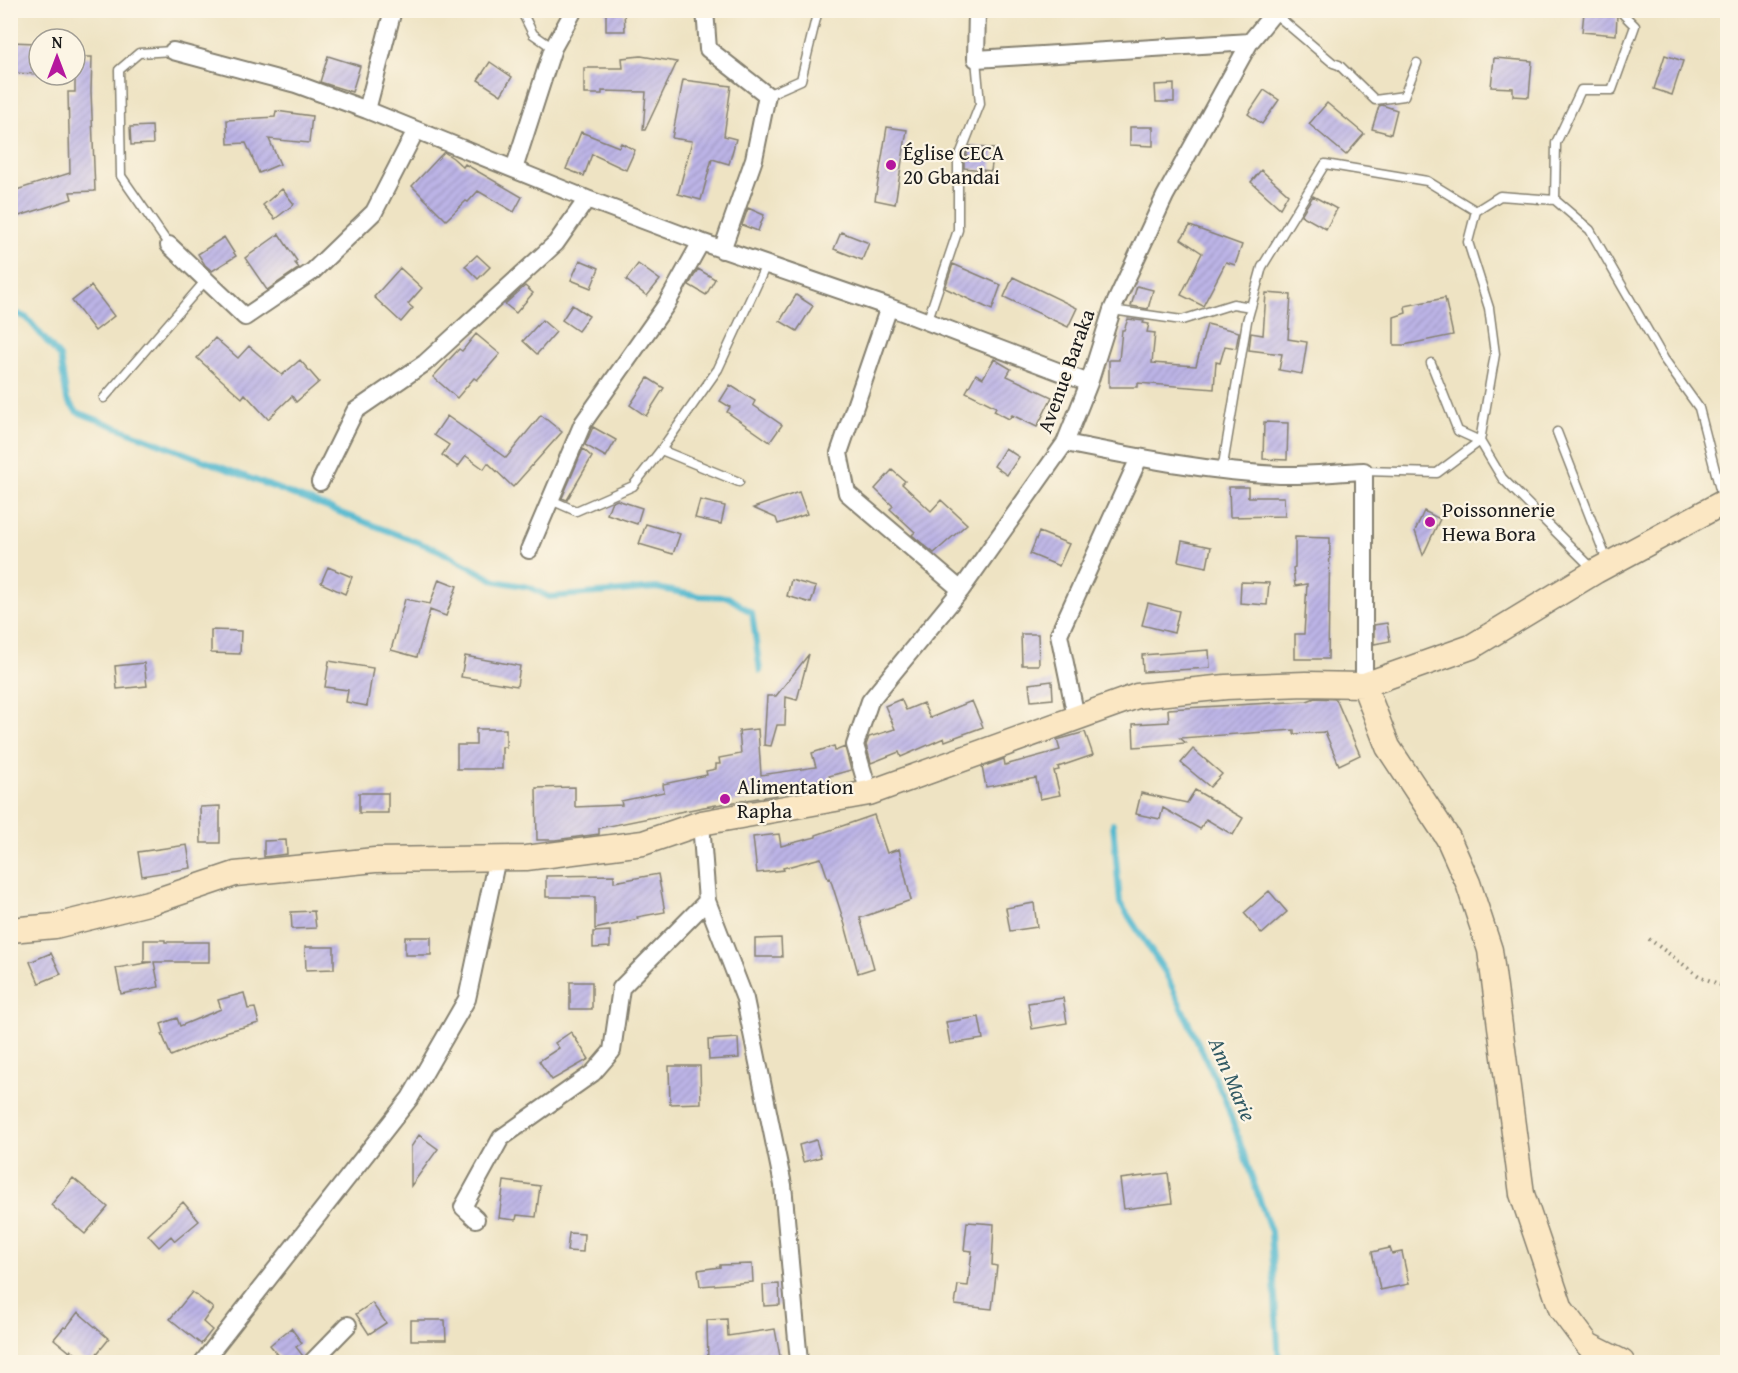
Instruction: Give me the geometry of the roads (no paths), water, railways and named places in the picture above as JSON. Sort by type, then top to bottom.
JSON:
[{"type":"street","points":[[367,110],[393,10]]},
{"type":"street","points":[[514,169],[553,48],[574,10]]},
{"type":"street","points":[[705,10],[708,49],[767,95],[754,159],[722,250]]},
{"type":"street","points":[[977,10],[976,59],[1250,42]]},
{"type":"street","name":"Avenue Baraka","points":[[869,793],[855,745],[870,701],[961,590],[1065,443],[1089,383],[1112,310],[1165,196],[1250,42],[1275,12]]},
{"type":"street","points":[[173,51],[296,84],[367,110],[587,200],[890,308],[1089,383]]},
{"type":"street","points":[[169,245],[245,317],[313,271],[374,212],[416,130]]},
{"type":"street","points":[[320,482],[355,411],[425,363],[556,243],[587,200]]},
{"type":"street","points":[[529,550],[583,423],[666,305],[701,242]]},
{"type":"street","points":[[890,308],[840,453],[847,493],[961,590]]},
{"type":"street","points":[[1065,443],[1222,471],[1282,475],[1364,471],[1364,685],[1388,747],[1448,838],[1468,883],[1490,950],[1522,1194],[1561,1309],[1588,1354],[1622,1362]]},
{"type":"street","points":[[1076,717],[1059,634],[1139,458]]},
{"type":"street","points":[[10,930],[55,926],[152,902],[235,874],[375,860],[526,858],[643,843],[701,823],[869,793],[1137,696],[1226,687],[1306,684],[1364,685],[1471,647],[1602,568],[1726,501]]},
{"type":"street","points":[[701,823],[707,901],[745,999],[783,1185],[799,1362]]},
{"type":"street","points":[[202,1362],[410,1098],[466,999],[497,858]]},
{"type":"street","points":[[476,1219],[463,1207],[501,1138],[593,1073],[612,1051],[621,987],[707,901]]},
{"type":"street","points":[[312,1362],[348,1325]]},
{"type":"lane","points":[[522,10],[532,34],[553,48]]},
{"type":"lane","points":[[767,95],[801,80],[818,10]]},
{"type":"lane","points":[[1556,200],[1556,142],[1581,90],[1612,90],[1635,26],[1623,14],[1624,10]]},
{"type":"lane","points":[[1275,12],[1333,63],[1339,64],[1375,100],[1404,96],[1417,63]]},
{"type":"lane","points":[[169,245],[121,176],[119,70],[139,53],[173,51]]},
{"type":"lane","points":[[927,322],[958,230],[958,160],[980,104],[976,59]]},
{"type":"lane","points":[[1222,471],[1251,307],[1262,267],[1325,164],[1427,181],[1476,211]]},
{"type":"lane","points":[[1364,471],[1437,473],[1480,441],[1495,354],[1489,309],[1468,242],[1476,211],[1500,196],[1556,200],[1590,230],[1664,359],[1699,408],[1726,501]]},
{"type":"lane","points":[[551,500],[576,511],[633,486],[718,369],[766,265]]},
{"type":"lane","points":[[104,398],[207,280]]},
{"type":"lane","points":[[1112,310],[1182,320],[1233,304],[1251,307]]},
{"type":"lane","points":[[1431,363],[1458,431],[1480,441],[1502,478],[1602,568]]},
{"type":"lane","points":[[1557,432],[1602,568]]},
{"type":"lane","points":[[661,450],[740,482]]},
{"type":"waterway","points":[[10,310],[27,318],[60,357],[67,400],[77,412],[438,550],[496,581],[529,587],[549,597],[656,588],[699,596],[728,597],[752,613],[760,671]]},
{"type":"waterway","name":"Ann Marie","points":[[1113,824],[1120,903],[1165,972],[1225,1100],[1271,1232],[1279,1362]]},
{"type":"place","name":"Église CECA 20 Gbandai","points":[[891,165]]},
{"type":"place","name":"Poissonnerie Hewa Bora","points":[[1430,522]]},
{"type":"place","name":"Alimentation Rapha","points":[[725,799]]}]
